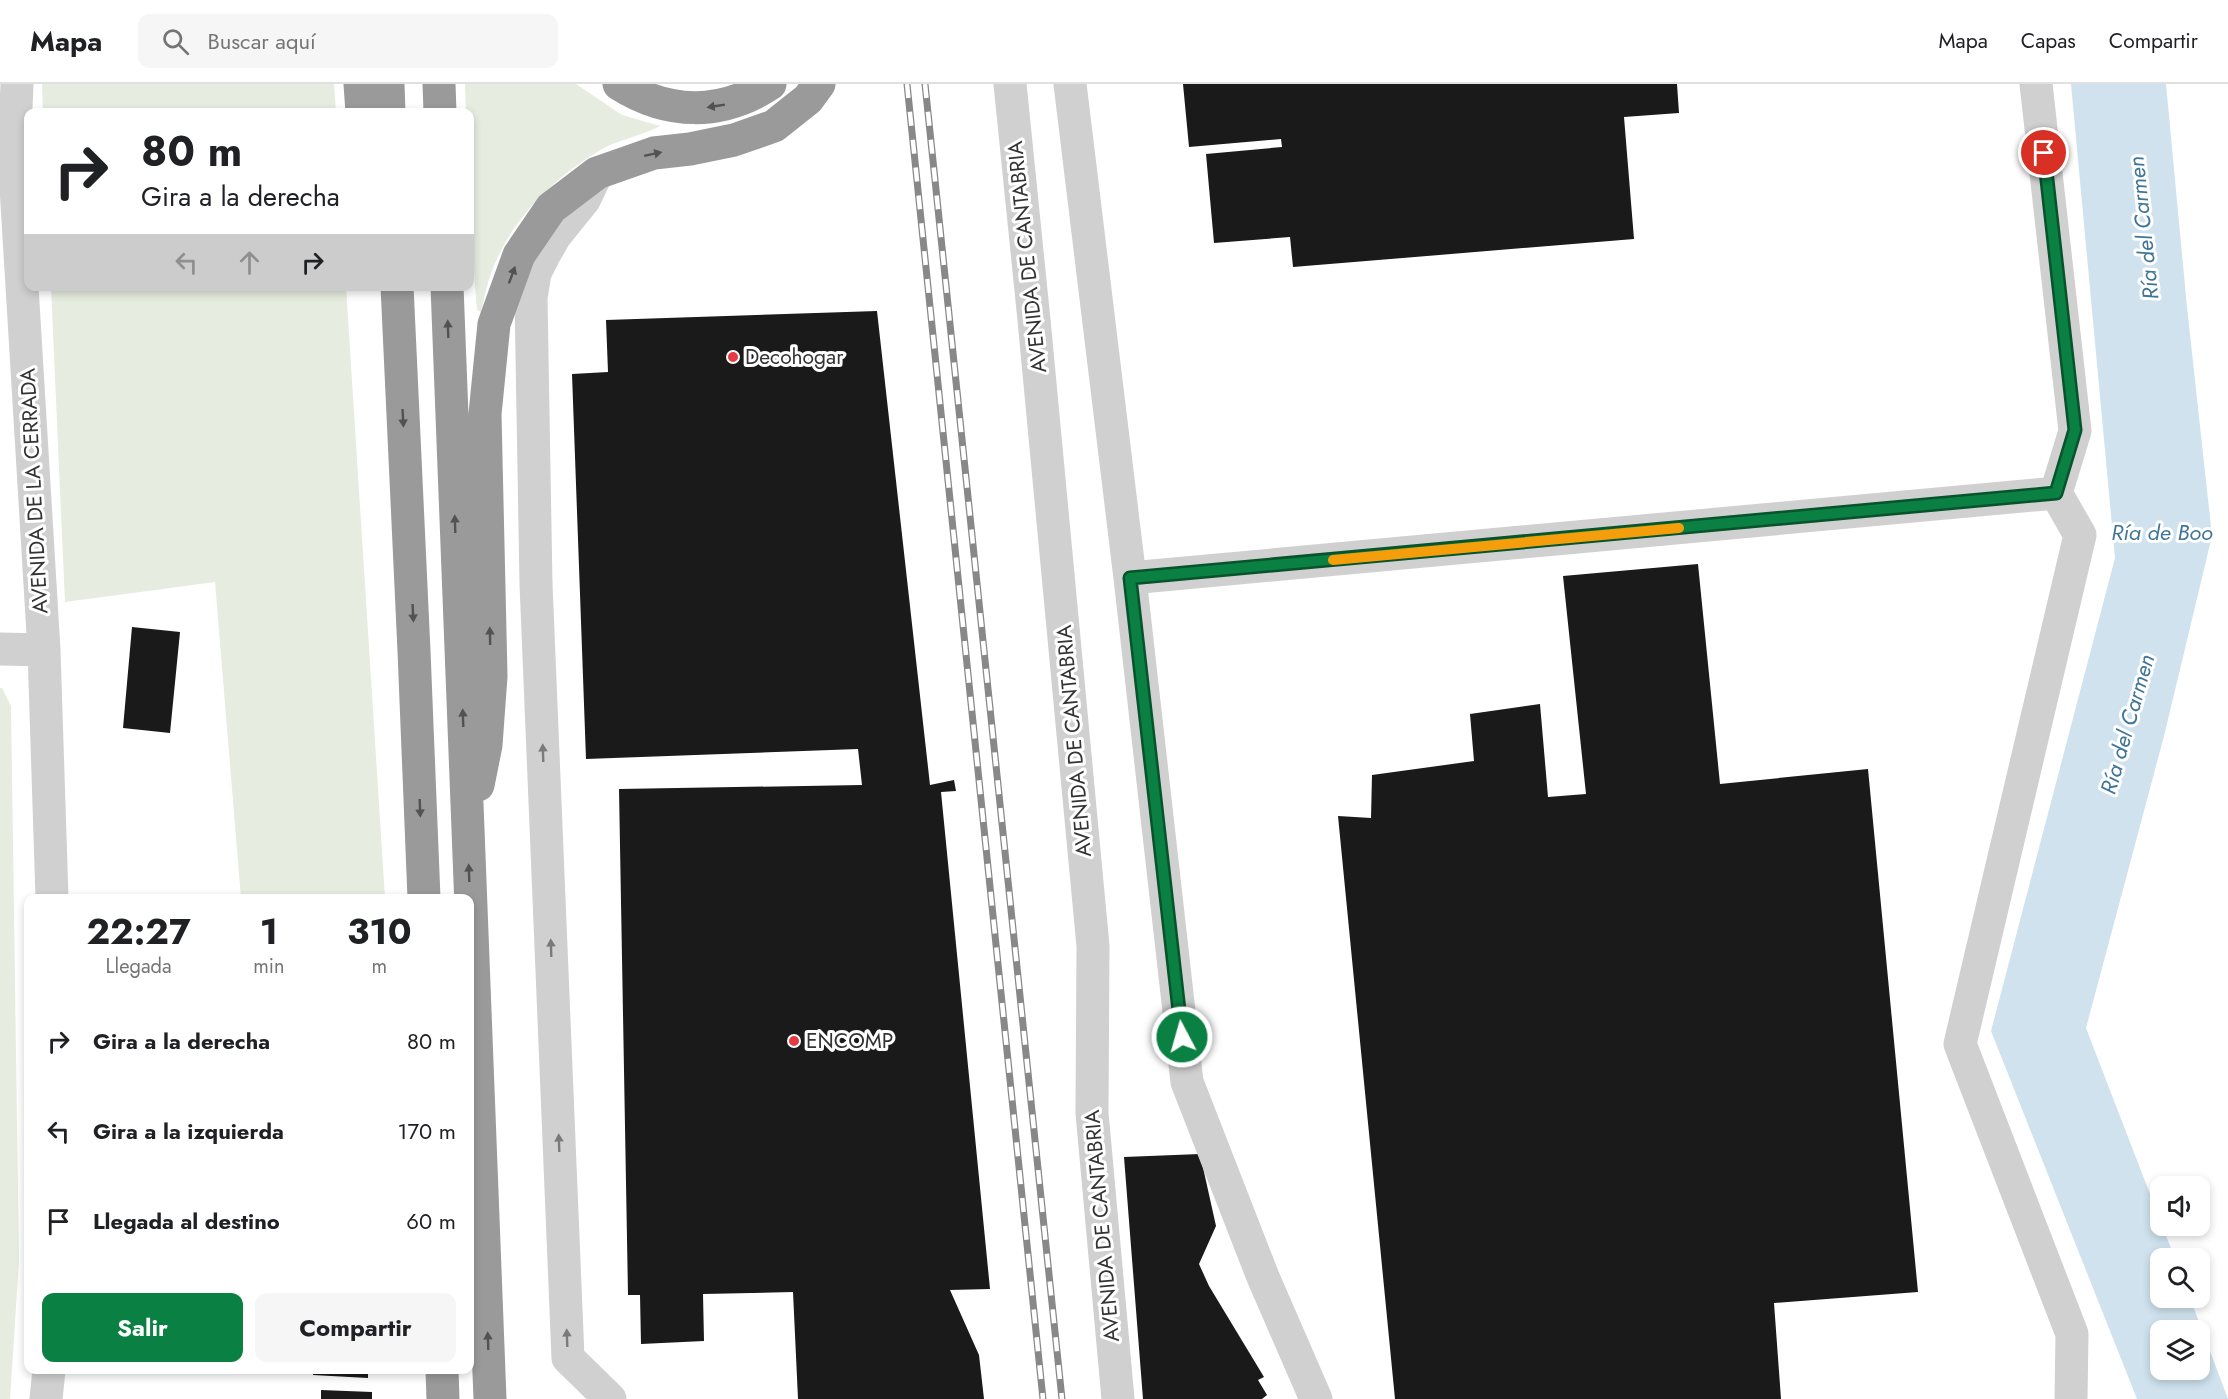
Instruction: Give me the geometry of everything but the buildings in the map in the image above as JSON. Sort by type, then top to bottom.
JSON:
[{"type":"highway","points":[[360,84],[362,108]]},
{"type":"highway","points":[[388,84],[389,108]]},
{"type":"highway","points":[[439,84],[440,108]]},
{"type":"highway","points":[[619,84],[642,95],[670,104],[698,109],[726,105],[752,95],[770,84]]},
{"type":"highway","points":[[467,840],[486,745],[491,676],[484,414],[494,324],[519,255],[551,208],[597,173],[654,153],[690,149],[734,140],[774,126],[813,89]]},
{"type":"highway","points":[[385,291],[400,360]]},
{"type":"highway","points":[[397,291],[424,894]]},
{"type":"highway","points":[[447,291],[469,894]]},
{"type":"highway","points":[[474,1010],[490,1399]]},
{"type":"highway","points":[[442,1374],[443,1399]]},
{"type":"street","name":"AVENIDA DE LA CERRADA","points":[[17,84],[14,154],[44,650],[52,894]]},
{"type":"street","name":"AVENIDA DE CANTABRIA","points":[[1010,84],[1093,946],[1092,1113],[1118,1399]]},
{"type":"street","points":[[1070,84],[1130,578],[1187,1082],[1263,1278],[1316,1399]]},
{"type":"street","points":[[2036,84],[2075,430],[2056,493],[2080,535],[1960,1044],[2072,1334],[2071,1399]]},
{"type":"street","points":[[597,173],[584,200],[555,236],[535,273],[531,298],[536,584],[568,1358],[610,1399]]},
{"type":"street","points":[[1130,578],[2056,493]]},
{"type":"street","points":[[0,649],[44,650]]},
{"type":"street","points":[[46,1399],[49,1374]]},
{"type":"shaded area","points":[[42,84],[334,84],[336,108],[43,108]]},
{"type":"shaded area","points":[[465,84],[576,84],[622,115],[660,126],[604,148],[572,169],[542,195],[516,226],[497,259],[487,285],[481,312],[477,310],[474,266],[474,108],[466,108]]},
{"type":"shaded area","points":[[51,291],[346,291],[385,894],[241,894],[215,582],[65,602]]},
{"type":"shaded area","points":[[0,688],[11,706],[19,1261],[10,1399],[0,1399]]},
{"type":"water","name":"Ría de Boo","points":[[2071,84],[2166,84],[2212,536],[2164,736],[2086,1028],[2150,1194],[2150,1236],[2166,1236],[2171,1248],[2150,1248],[2150,1308],[2194,1308],[2198,1320],[2150,1320],[2150,1380],[2210,1380],[2210,1351],[2228,1399],[2137,1399],[1991,1031],[2115,558]]},
{"type":"railway","points":[[907,84],[1043,1399]]},
{"type":"railway","points":[[925,84],[1062,1399]]},
{"type":"slow traffic","points":[[1333,560],[1679,528]]},
{"type":"place","name":"Decohogar","points":[[733,357]]},
{"type":"place","name":"ENCOMP","points":[[794,1041]]},
{"type":"route","points":[[1182,1037],[1130,578],[2056,493],[2075,430],[2044,153]]},
{"type":"water label","name":"Ría del Carmen","points":[[2143,228]]},
{"type":"water label","name":"Ría del Carmen","points":[[2127,724]]}]
